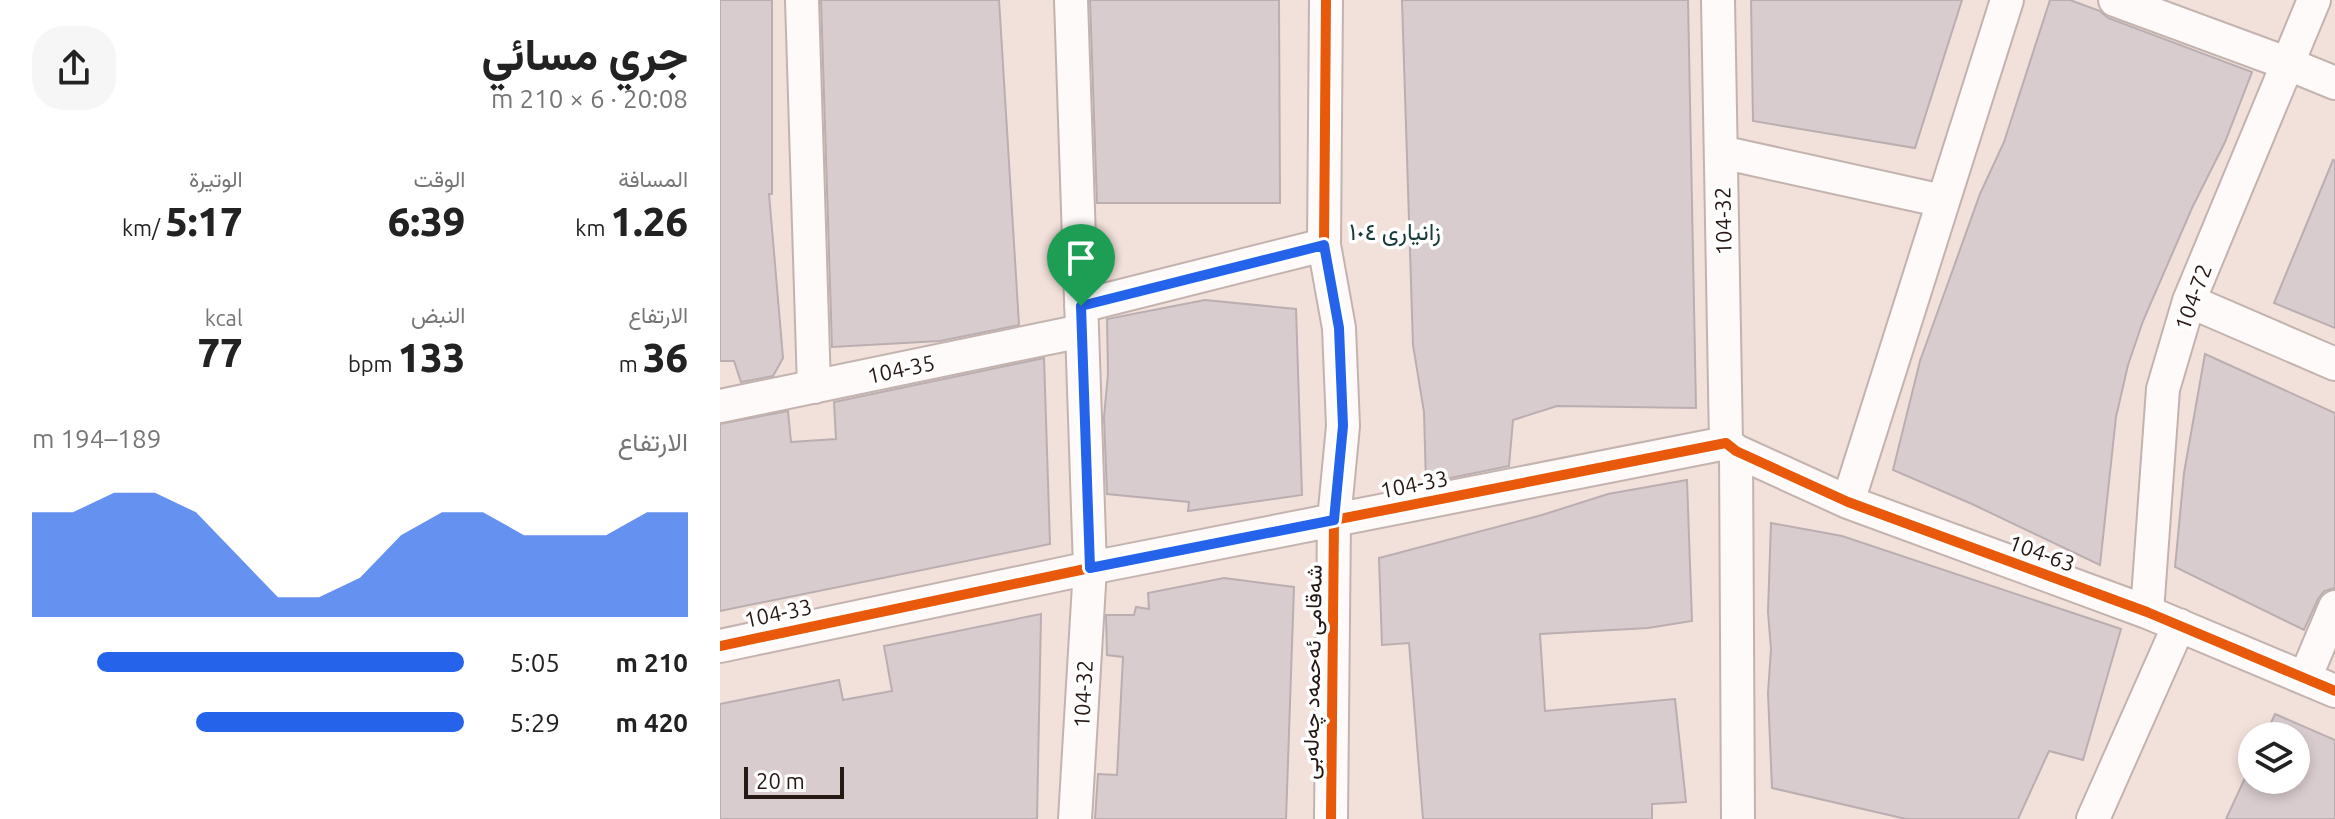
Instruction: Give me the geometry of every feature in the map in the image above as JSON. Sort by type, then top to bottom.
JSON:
[{"type":"street","points":[[802,0],[814,387]]},
{"type":"street","name":"104-32","points":[[1071,0],[1090,568],[1075,819]]},
{"type":"street","name":"شەقامی ئەحمەد چەلەبی","points":[[1326,0],[1324,245],[1339,328],[1343,426],[1334,520],[1331,819]]},
{"type":"street","name":"104-32","points":[[1718,0],[1738,819]]},
{"type":"street","points":[[1848,502],[2007,0]]},
{"type":"street","points":[[2115,0],[2335,83]]},
{"type":"street","name":"104-72","points":[[2147,612],[2163,389],[2189,301],[2314,0]]},
{"type":"street","points":[[1721,152],[1943,201]]},
{"type":"street","name":"104-35","points":[[720,406],[814,387],[1082,318],[1324,245]]},
{"type":"street","points":[[2189,301],[2335,364]]},
{"type":"street","name":"104-63","points":[[1731,447],[1848,502],[2147,612],[2335,691]]},
{"type":"street","name":"104-33","points":[[720,646],[1090,568],[1731,447]]},
{"type":"street","points":[[2305,678],[2335,607]]},
{"type":"street","points":[[2093,819],[2179,625]]},
{"type":"building","points":[[720,0],[772,0],[772,194],[769,194],[783,358],[773,376],[741,382],[734,361],[720,361]]},
{"type":"building","points":[[821,0],[999,0],[1019,325],[940,341],[832,347]]},
{"type":"building","points":[[1090,0],[1279,0],[1280,203],[1097,203]]},
{"type":"building","points":[[1402,0],[1688,0],[1696,408],[1557,406],[1513,420],[1509,466],[1426,483],[1424,412],[1413,345]]},
{"type":"building","points":[[1751,0],[1962,0],[1915,148],[1753,121]]},
{"type":"building","points":[[2050,0],[2070,0],[2100,11],[2108,18],[2252,72],[2225,142],[2192,208],[2143,321],[2128,365],[2116,417],[2100,565],[1893,470],[1920,361],[1980,194],[2004,142]]},
{"type":"building","points":[[2335,161],[2335,328],[2274,303]]},
{"type":"building","points":[[1205,300],[1296,309],[1302,495],[1188,511],[1189,502],[1107,494],[1104,417],[1108,374],[1107,319]]},
{"type":"building","points":[[2205,354],[2335,413],[2335,588],[2324,591],[2318,599],[2304,630],[2175,567],[2184,473]]},
{"type":"building","points":[[1044,358],[1050,544],[720,611],[720,424],[788,411],[791,442],[836,439],[834,402]]},
{"type":"building","points":[[1687,480],[1692,621],[1648,628],[1540,634],[1545,711],[1675,699],[1686,802],[1652,804],[1652,819],[1423,819],[1409,643],[1382,645],[1379,558],[1542,515],[1608,494]]},
{"type":"building","points":[[1771,523],[1842,536],[2121,629],[2083,760],[2049,751],[2018,819],[1906,819],[1772,788],[1768,693]]},
{"type":"building","points":[[1224,578],[1294,587],[1286,819],[1095,819],[1098,774],[1117,775],[1123,657],[1107,655],[1106,615],[1134,615],[1136,607],[1149,609],[1148,593]]},
{"type":"building","points":[[1041,614],[1037,819],[720,819],[720,704],[839,680],[843,700],[892,691],[884,646]]},
{"type":"building","points":[[2275,714],[2293,722],[2271,722]]},
{"type":"building","points":[[2310,729],[2335,740],[2335,819],[2226,819],[2238,793],[2310,794]]},
{"type":"cycle path","points":[[1326,0],[1324,245],[1339,328],[1343,426],[1334,520],[1331,819]]},
{"type":"cycle path","points":[[720,646],[1090,568],[1726,443],[1736,451],[1848,502],[2147,612],[2335,691]]},
{"type":"district","name":"زانیاری ١٠٤","points":[[1395,232]]},
{"type":"route","points":[[1324,245],[1339,328],[1343,426],[1334,520],[1090,568],[1081,306],[1324,245]]}]
